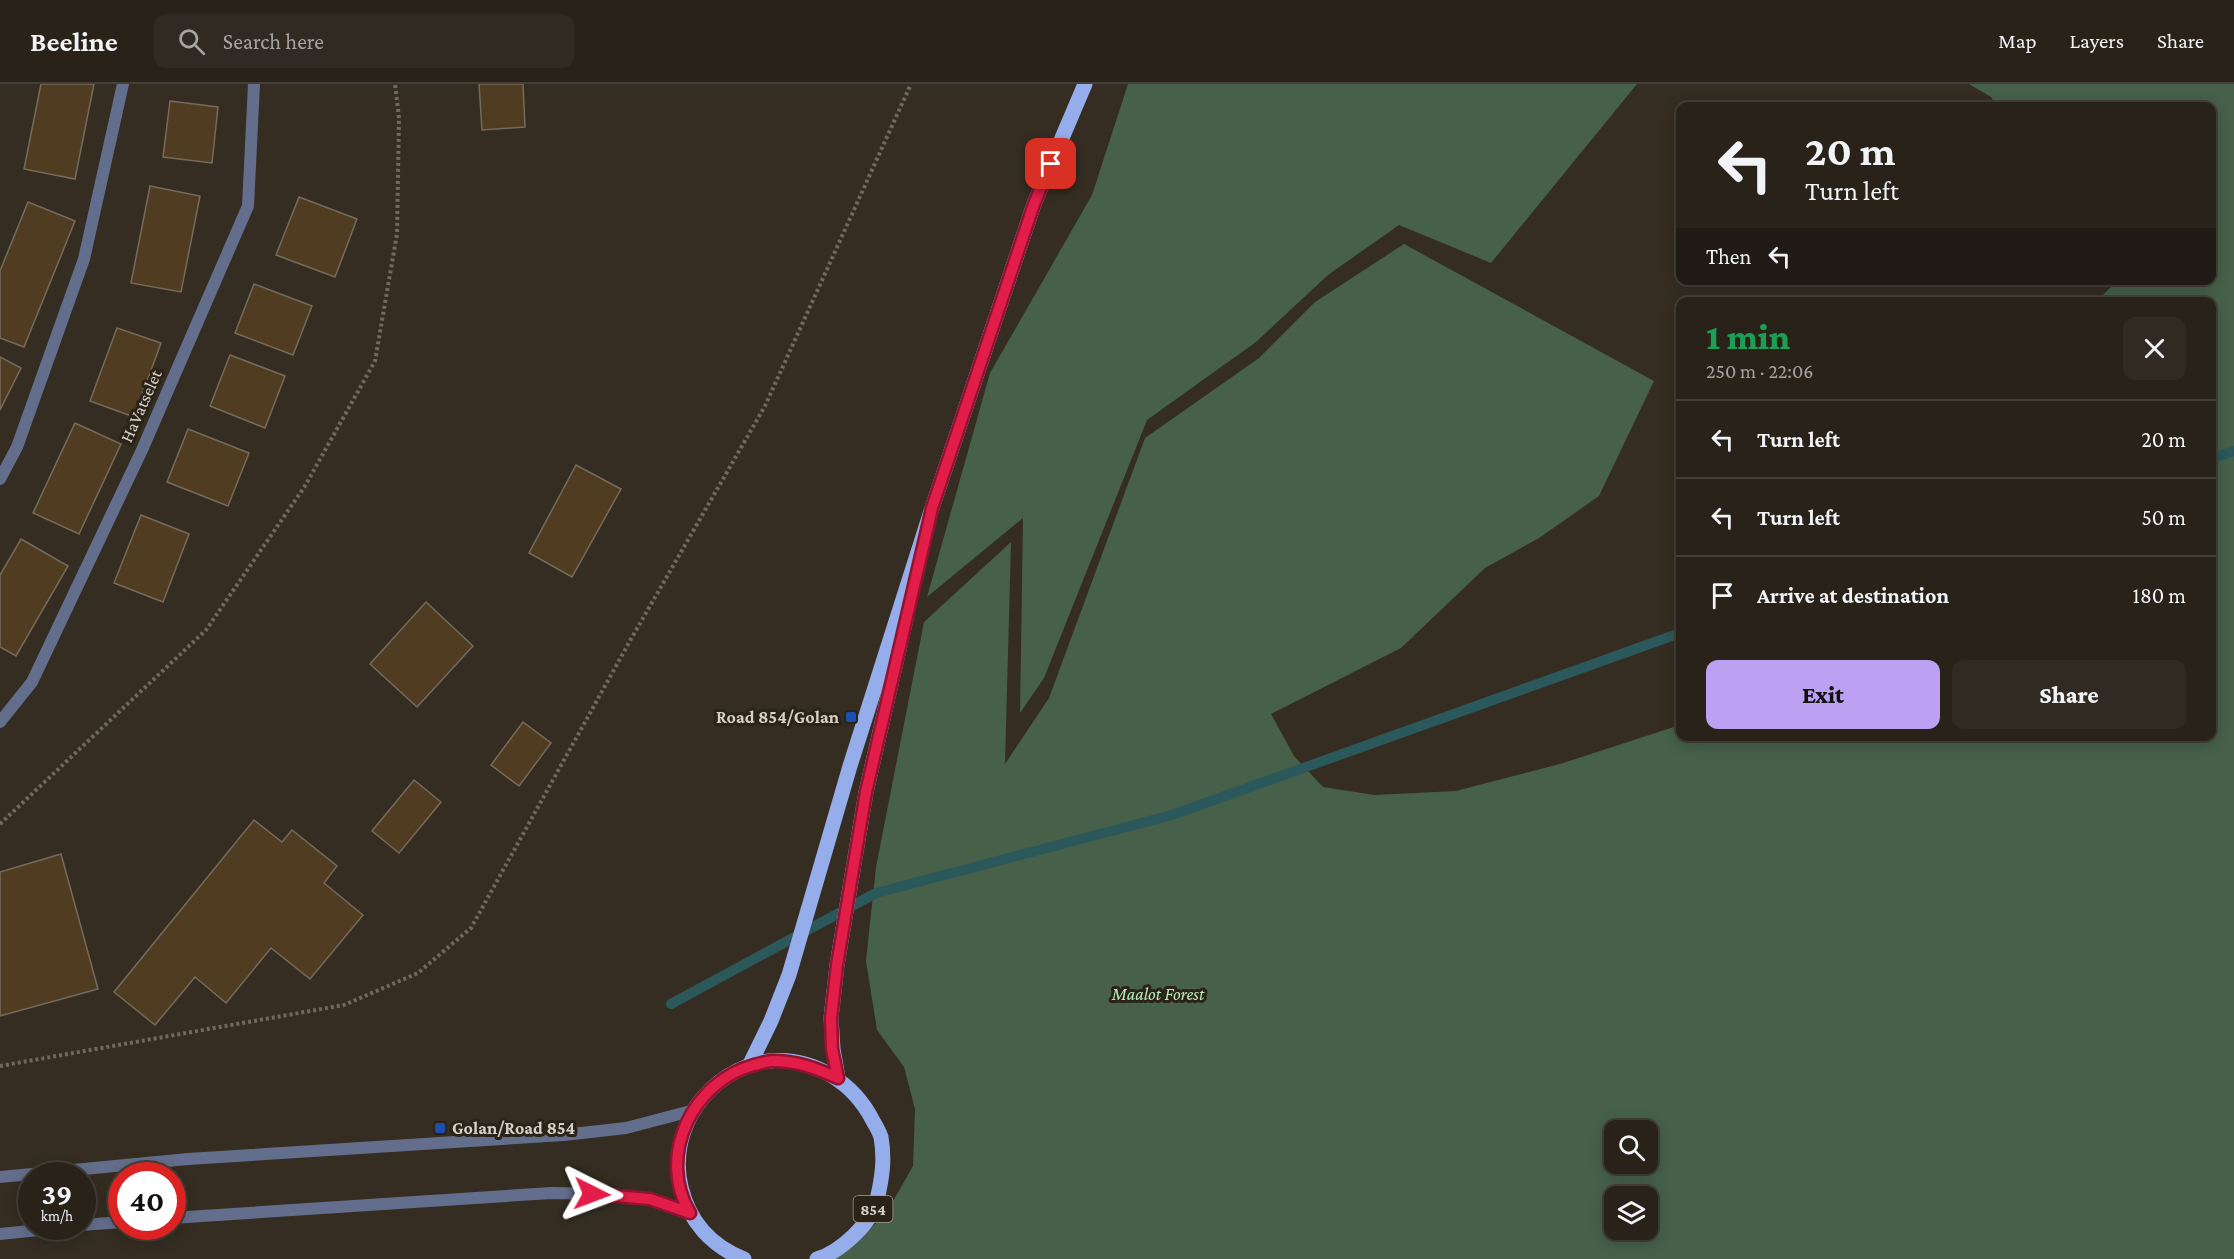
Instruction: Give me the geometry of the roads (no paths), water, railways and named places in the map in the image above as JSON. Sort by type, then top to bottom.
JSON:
[{"type":"main road","points":[[749,1066],[771,1021],[789,975],[850,766],[932,508],[1034,204],[1084,84]]},
{"type":"main road","points":[[838,1078],[832,1049],[831,1018],[837,965],[866,792],[932,508]]},
{"type":"main road","name":"854","points":[[744,1259],[727,1256],[702,1231],[685,1204],[678,1173],[680,1141],[691,1111],[712,1087],[739,1069],[770,1061],[806,1064],[838,1078],[864,1103],[880,1135],[884,1171],[876,1205],[855,1235],[827,1256],[817,1259]]},
{"type":"street","points":[[0,479],[17,447],[84,259],[123,84]]},
{"type":"street","name":"HaVatselet","points":[[0,722],[32,682],[142,450],[248,206],[254,84]]},
{"type":"street","points":[[0,1177],[200,1158],[564,1135],[626,1128],[691,1111]]},
{"type":"street","points":[[186,1217],[551,1193],[612,1194],[650,1199],[690,1213]]},
{"type":"street","points":[[0,1234],[18,1232]]},
{"type":"waterway","points":[[2216,457],[2234,451]]},
{"type":"waterway","points":[[671,1004],[876,893],[1172,815],[1676,634]]},
{"type":"place","name":"Road 854/Golan","points":[[851,717]]},
{"type":"place","name":"Golan/Road 854","points":[[440,1128]]},
{"type":"park label","name":"Maalot Forest","points":[[1158,994]]}]
